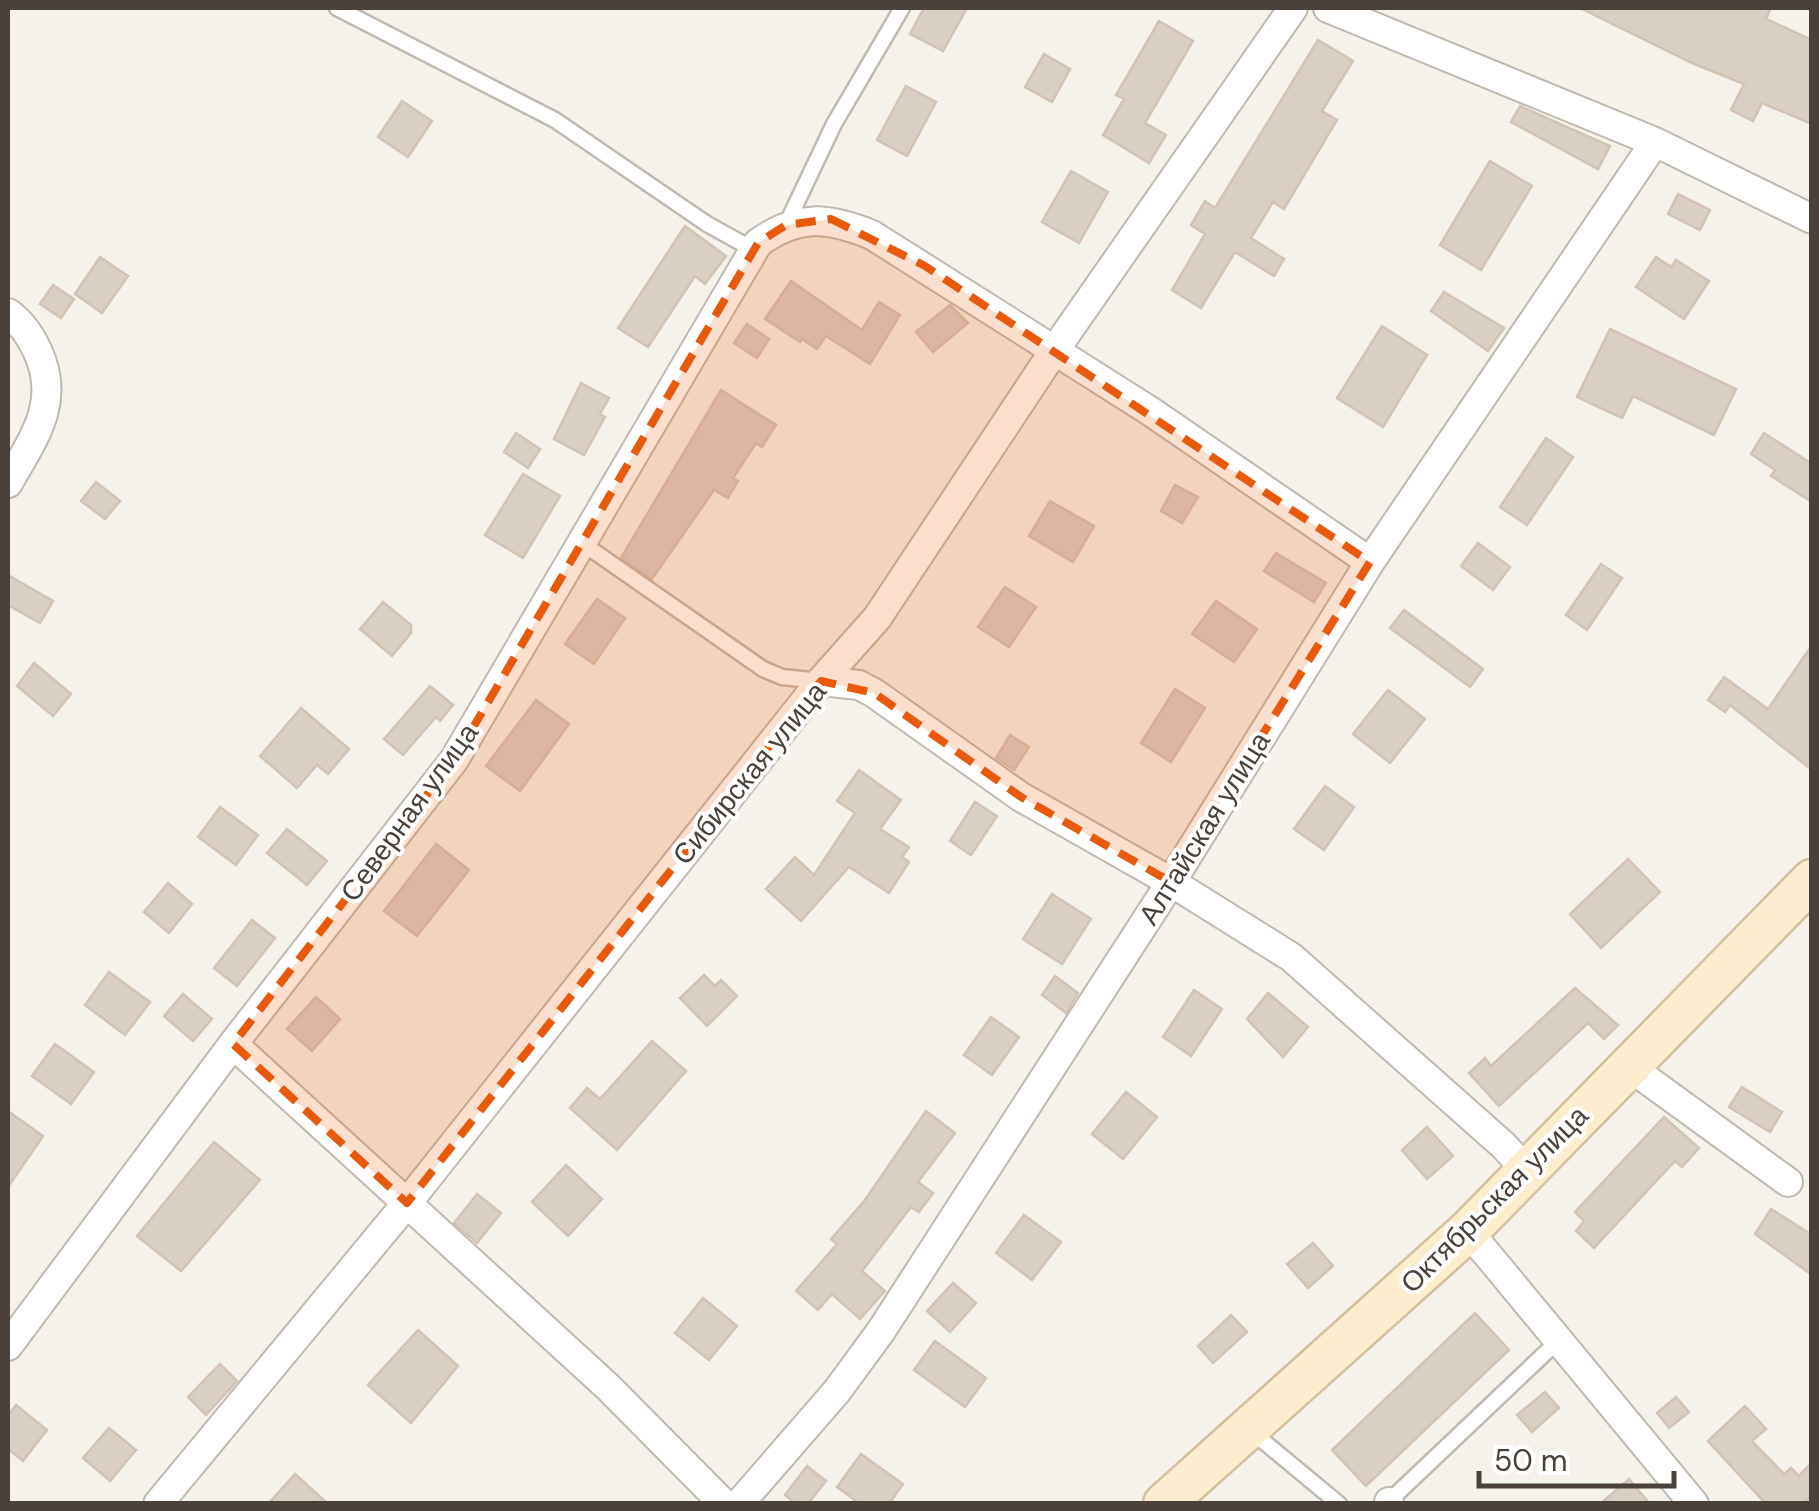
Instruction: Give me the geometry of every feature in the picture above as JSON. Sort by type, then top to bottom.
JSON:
[{"type":"street","name":"Сибирская улица","points":[[158,1504],[407,1203],[821,682],[877,618],[1054,351],[1293,8]]},
{"type":"street","points":[[1328,8],[1655,142],[1812,219]]},
{"type":"street","name":"Алтайская улица","points":[[739,1504],[837,1391],[881,1331],[1172,882],[1370,562],[1655,142]]},
{"type":"street","points":[[756,246],[786,225],[831,219],[872,235],[1370,562]]},
{"type":"street","name":"Северная улица","points":[[8,1346],[233,1044],[454,760],[756,246]]},
{"type":"street","points":[[8,314],[31,338],[48,394],[42,424],[8,483]]},
{"type":"street","points":[[821,682],[849,683],[874,693],[1022,797],[1172,882],[1291,958],[1504,1145],[1528,1172]]},
{"type":"street","name":"Октябрьская улица","points":[[1164,1504],[1468,1231],[1812,880]]},
{"type":"street","points":[[233,1044],[608,1387],[724,1504]]},
{"type":"street","points":[[1627,1065],[1788,1182]]},
{"type":"street","points":[[1468,1231],[1694,1504]]},
{"type":"lane","points":[[337,8],[581,135],[698,218],[756,246]]},
{"type":"lane","points":[[786,225],[846,101],[882,48],[902,8]]},
{"type":"lane","points":[[582,543],[764,670],[782,677],[821,682]]},
{"type":"lane","points":[[1388,1503],[1559,1340]]},
{"type":"lane","points":[[1248,1428],[1340,1504]]},
{"type":"highlighted area","points":[[831,219],[925,266],[1370,562],[1171,882],[1021,797],[874,693],[821,681],[407,1203],[233,1044],[454,760],[758,243],[786,225]]},
{"type":"building","points":[[924,8],[967,8],[943,51],[910,34]]},
{"type":"building","points":[[1580,8],[1771,8],[1766,19],[1812,40],[1812,124],[1762,103],[1753,121],[1731,110],[1744,84]]},
{"type":"building","points":[[1159,21],[1193,41],[1145,123],[1166,135],[1149,163],[1103,135],[1124,99],[1116,95]]},
{"type":"building","points":[[1318,40],[1353,61],[1322,111],[1337,120],[1284,209],[1273,202],[1251,238],[1284,259],[1274,276],[1235,252],[1201,308],[1172,290],[1205,234],[1191,225],[1205,201],[1215,208]]},
{"type":"building","points":[[1044,54],[1070,69],[1052,102],[1025,87]]},
{"type":"building","points":[[906,86],[936,102],[907,156],[877,140]]},
{"type":"building","points":[[402,101],[432,121],[408,157],[378,137]]},
{"type":"building","points":[[1520,106],[1610,146],[1598,169],[1511,122]]},
{"type":"building","points":[[1490,161],[1532,186],[1481,270],[1440,245]]},
{"type":"building","points":[[1071,171],[1108,192],[1079,243],[1042,222]]},
{"type":"building","points":[[1678,194],[1710,210],[1700,230],[1668,214]]},
{"type":"building","points":[[685,226],[726,256],[705,284],[695,276],[648,347],[618,328]]},
{"type":"building","points":[[100,257],[128,276],[102,313],[75,294]]},
{"type":"building","points":[[1656,257],[1671,267],[1676,260],[1709,281],[1684,319],[1636,287]]},
{"type":"building","points":[[791,281],[862,330],[879,302],[900,315],[870,364],[826,336],[817,349],[765,319]]},
{"type":"building","points":[[53,285],[74,299],[61,318],[40,304]]},
{"type":"building","points":[[1444,292],[1504,328],[1488,351],[1431,311]]},
{"type":"building","points":[[950,305],[968,323],[933,352],[916,332]]},
{"type":"building","points":[[747,324],[769,339],[757,358],[734,343]]},
{"type":"building","points":[[1382,326],[1427,355],[1383,427],[1337,398]]},
{"type":"building","points":[[1610,329],[1736,389],[1714,435],[1633,396],[1622,418],[1577,397]]},
{"type":"building","points":[[581,383],[609,398],[600,414],[605,417],[584,455],[554,439]]},
{"type":"building","points":[[721,390],[776,425],[762,447],[756,443],[733,478],[738,481],[728,498],[714,490],[652,579],[621,558]]},
{"type":"building","points":[[516,433],[540,449],[528,468],[504,452]]},
{"type":"building","points":[[1764,433],[1812,464],[1812,502],[1771,476],[1775,470],[1751,454]]},
{"type":"building","points":[[1546,438],[1573,457],[1527,525],[1500,507]]},
{"type":"building","points":[[523,474],[560,496],[523,558],[485,535]]},
{"type":"building","points":[[96,482],[120,501],[105,519],[81,501]]},
{"type":"building","points":[[1175,485],[1198,497],[1182,523],[1161,511]]},
{"type":"building","points":[[1050,501],[1094,526],[1073,562],[1029,536]]},
{"type":"building","points":[[1478,543],[1510,567],[1493,590],[1461,566]]},
{"type":"building","points":[[1276,553],[1326,583],[1314,602],[1264,571]]},
{"type":"building","points":[[1601,564],[1622,578],[1587,630],[1566,615]]},
{"type":"building","points":[[8,575],[53,601],[40,623],[8,605]]},
{"type":"building","points":[[1005,587],[1036,607],[1009,647],[978,627]]},
{"type":"building","points":[[597,599],[625,618],[594,664],[565,644]]},
{"type":"building","points":[[1216,601],[1257,629],[1234,662],[1192,634]]},
{"type":"building","points":[[383,602],[411,625],[411,633],[392,656],[360,629]]},
{"type":"building","points":[[1404,610],[1483,669],[1470,687],[1390,628]]},
{"type":"building","points":[[1812,645],[1812,770],[1730,705],[1725,712],[1708,700],[1724,677],[1768,709]]},
{"type":"building","points":[[34,663],[71,694],[53,716],[17,686]]},
{"type":"building","points":[[430,686],[453,705],[440,721],[436,717],[403,755],[384,739]]},
{"type":"building","points":[[1175,689],[1205,708],[1171,762],[1141,743]]},
{"type":"building","points":[[1388,690],[1425,719],[1390,763],[1353,734]]},
{"type":"building","points":[[536,700],[569,724],[520,791],[486,766]]},
{"type":"building","points":[[301,708],[349,749],[328,774],[317,765],[297,788],[260,756]]},
{"type":"building","points":[[1010,735],[1029,747],[1014,770],[996,758]]},
{"type":"building","points":[[859,770],[901,800],[880,829],[909,847],[902,857],[909,862],[889,893],[849,867],[801,921],[766,889],[795,857],[814,875],[855,813],[837,801]]},
{"type":"building","points":[[1325,786],[1354,807],[1324,850],[1294,829]]},
{"type":"building","points":[[975,802],[997,816],[971,855],[950,841]]},
{"type":"building","points":[[220,807],[258,835],[236,865],[198,837]]},
{"type":"building","points":[[287,829],[327,861],[307,885],[267,853]]},
{"type":"building","points":[[436,844],[469,870],[417,936],[384,911]]},
{"type":"building","points":[[1628,859],[1660,892],[1601,948],[1570,914]]},
{"type":"building","points":[[168,883],[192,904],[169,933],[144,912]]},
{"type":"building","points":[[1052,894],[1091,919],[1062,964],[1023,939]]},
{"type":"building","points":[[252,920],[275,938],[237,986],[214,968]]},
{"type":"building","points":[[109,972],[150,1002],[125,1035],[85,1005]]},
{"type":"building","points":[[704,975],[715,986],[721,980],[737,996],[707,1026],[680,998]]},
{"type":"building","points":[[1055,976],[1078,993],[1066,1013],[1042,995]]},
{"type":"building","points":[[1575,988],[1618,1025],[1604,1039],[1588,1023],[1499,1106],[1469,1073],[1485,1058],[1491,1066]]},
{"type":"building","points":[[1194,990],[1222,1009],[1191,1056],[1163,1037]]},
{"type":"building","points":[[1268,993],[1308,1027],[1283,1057],[1247,1019]]},
{"type":"building","points":[[183,994],[212,1019],[193,1041],[164,1016]]},
{"type":"building","points":[[316,997],[340,1019],[312,1051],[287,1029]]},
{"type":"building","points":[[991,1017],[1019,1037],[992,1075],[964,1055]]},
{"type":"building","points":[[652,1041],[686,1071],[617,1150],[570,1108],[587,1088],[600,1099]]},
{"type":"building","points":[[55,1044],[94,1072],[71,1104],[32,1076]]},
{"type":"building","points":[[1742,1087],[1782,1112],[1770,1132],[1729,1107]]},
{"type":"building","points":[[1126,1092],[1157,1117],[1123,1159],[1092,1134]]},
{"type":"building","points":[[8,1111],[43,1136],[8,1187]]},
{"type":"building","points":[[926,1111],[955,1133],[918,1182],[933,1193],[919,1212],[911,1207],[862,1271],[885,1291],[860,1319],[832,1294],[818,1310],[796,1291],[837,1244],[831,1239],[865,1200]]},
{"type":"building","points":[[1664,1117],[1699,1148],[1682,1167],[1675,1161],[1594,1248],[1576,1231],[1584,1221],[1575,1212]]},
{"type":"building","points":[[1427,1127],[1453,1156],[1427,1179],[1402,1150]]},
{"type":"building","points":[[214,1142],[260,1180],[181,1271],[137,1236]]},
{"type":"building","points":[[566,1165],[602,1199],[568,1236],[532,1202]]},
{"type":"building","points":[[477,1194],[501,1213],[477,1243],[454,1223]]},
{"type":"building","points":[[1771,1209],[1812,1235],[1812,1275],[1755,1234]]},
{"type":"building","points":[[1024,1215],[1061,1242],[1032,1280],[996,1253]]},
{"type":"building","points":[[1313,1243],[1333,1266],[1308,1288],[1287,1264]]},
{"type":"building","points":[[953,1283],[976,1303],[950,1332],[927,1311]]},
{"type":"building","points":[[703,1298],[737,1326],[709,1360],[675,1333]]},
{"type":"building","points":[[1475,1313],[1509,1350],[1366,1486],[1332,1450]]},
{"type":"building","points":[[1231,1315],[1247,1332],[1213,1363],[1198,1346]]},
{"type":"building","points":[[418,1330],[458,1366],[411,1423],[368,1385]]},
{"type":"building","points":[[935,1341],[986,1378],[965,1407],[914,1370]]},
{"type":"building","points":[[220,1364],[237,1381],[206,1415],[188,1397]]},
{"type":"building","points":[[1545,1392],[1559,1408],[1532,1432],[1517,1415]]},
{"type":"building","points":[[1676,1397],[1689,1412],[1669,1428],[1657,1413]]},
{"type":"building","points":[[16,1405],[47,1430],[23,1461],[8,1449],[8,1416]]},
{"type":"building","points":[[1745,1406],[1766,1429],[1752,1441],[1784,1474],[1791,1468],[1799,1476],[1812,1462],[1812,1495],[1803,1504],[1766,1504],[1708,1441]]},
{"type":"building","points":[[109,1428],[136,1450],[110,1481],[83,1458]]},
{"type":"building","points":[[861,1454],[903,1484],[889,1504],[860,1504],[837,1487]]},
{"type":"building","points":[[807,1466],[826,1481],[808,1504],[796,1504],[785,1495]]},
{"type":"building","points":[[295,1474],[328,1504],[268,1504]]},
{"type":"building","points":[[1629,1479],[1650,1504],[1600,1504]]}]
